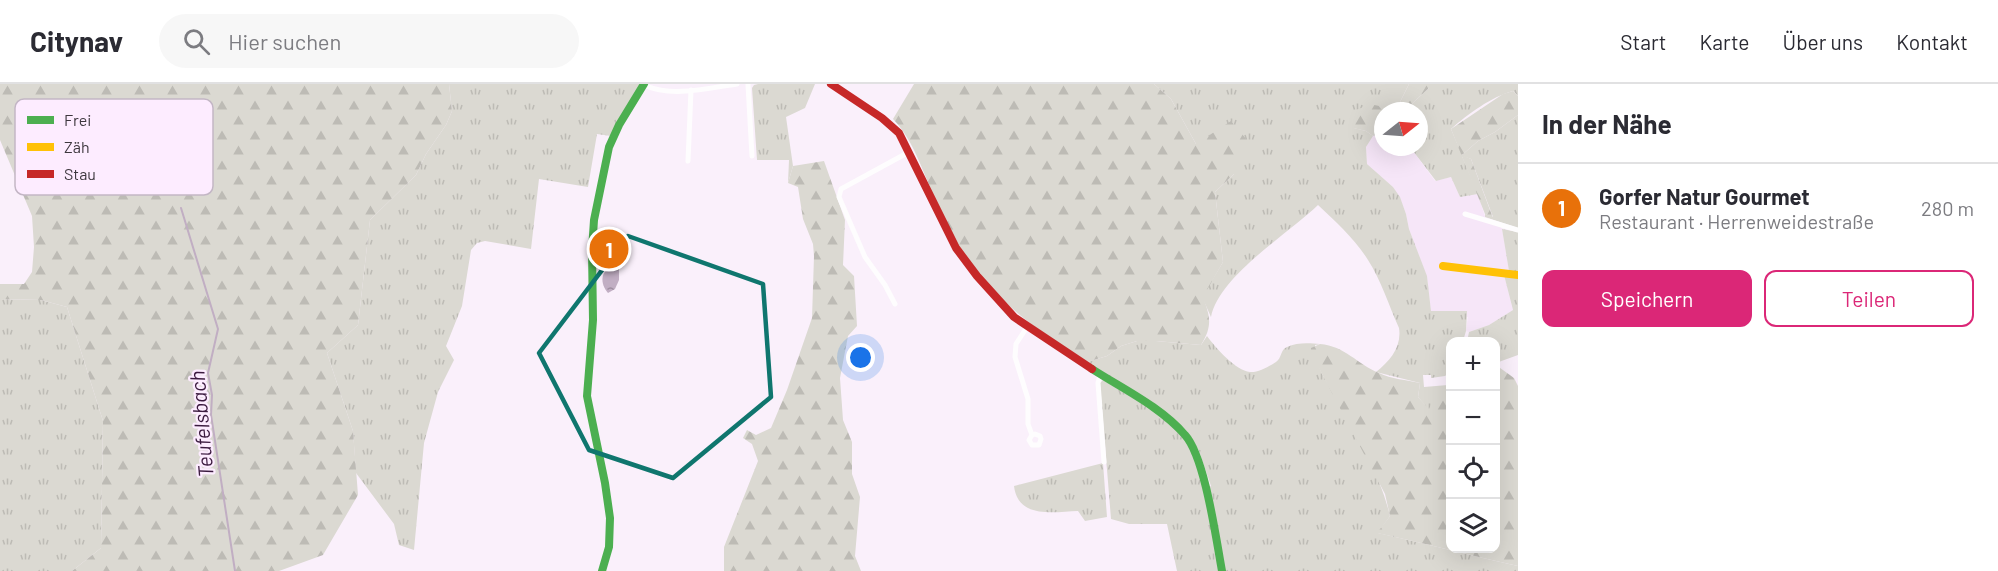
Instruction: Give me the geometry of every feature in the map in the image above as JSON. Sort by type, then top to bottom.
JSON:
[{"type":"street","points":[[602,571],[609,547],[610,518],[587,396],[593,320],[594,220],[609,147],[619,125],[644,85],[656,90],[690,90],[737,84]]},
{"type":"street","points":[[748,84],[752,156]]},
{"type":"street","points":[[831,84],[899,133],[940,219],[965,262],[1004,307],[1027,327],[1163,414],[1187,436],[1202,466],[1222,571]]},
{"type":"street","points":[[688,160],[690,90]]},
{"type":"street","points":[[895,304],[865,256],[838,197],[841,189],[850,183],[909,153]]},
{"type":"street","points":[[1465,214],[1518,231]]},
{"type":"street","points":[[1443,266],[1518,275]]},
{"type":"street","points":[[1027,327],[1016,344],[1015,357],[1028,399],[1028,424],[1032,435]]},
{"type":"street","points":[[1100,374],[1098,383],[1104,462]]},
{"type":"highlighted area","points":[[628,236],[763,284],[771,397],[673,478],[589,450],[539,353]]},
{"type":"shaded area","points":[[1373,136],[1374,156],[1417,156],[1435,181],[1451,177],[1460,197],[1478,194],[1485,217],[1499,223],[1502,229],[1509,271],[1504,275],[1513,310],[1489,325],[1469,332],[1466,331],[1468,317],[1431,312],[1427,277],[1400,198],[1393,187],[1367,164],[1366,147]]},
{"type":"green space","points":[[0,84],[449,84],[452,111],[446,125],[426,154],[416,175],[370,220],[358,325],[327,353],[353,431],[358,495],[323,555],[279,571],[72,571],[101,548],[103,421],[67,307],[41,300],[0,299],[0,284],[24,284],[32,272],[34,247],[32,216],[23,195],[213,195],[213,99],[15,99],[15,176],[0,140]]},
{"type":"green space","points":[[449,84],[640,84],[611,136],[597,134],[588,187],[539,179],[531,249],[485,241],[477,243],[471,250],[462,306],[446,346],[454,360],[438,392],[424,443],[414,550],[399,545],[394,524],[356,473],[353,431],[327,353],[358,325],[370,220],[416,175],[426,154],[446,125],[452,111]]},
{"type":"green space","points":[[758,84],[815,84],[805,108],[786,117],[793,166],[788,183],[789,160],[757,160],[752,88]]},
{"type":"green space","points":[[914,84],[1154,84],[1171,99],[1196,144],[1231,121],[1252,146],[1234,174],[1215,192],[1223,262],[1203,297],[1209,326],[1201,345],[1137,341],[1121,346],[1107,356],[1087,362],[1035,327],[1004,301],[976,271],[959,247],[908,138],[893,119]]},
{"type":"green space","points":[[1154,84],[1409,84],[1400,102],[1374,102],[1374,110],[1354,128],[1366,131],[1373,136],[1366,147],[1367,164],[1393,187],[1400,197],[1409,229],[1427,276],[1431,311],[1467,311],[1464,337],[1446,337],[1446,375],[1431,378],[1431,375],[1423,375],[1424,387],[1446,385],[1429,410],[1418,397],[1420,383],[1376,372],[1394,353],[1399,341],[1399,328],[1373,268],[1363,252],[1318,205],[1240,271],[1227,286],[1211,317],[1202,297],[1223,262],[1215,192],[1234,174],[1196,144],[1171,99]]},
{"type":"green space","points":[[1409,84],[1429,84],[1429,88],[1414,102],[1400,102]]},
{"type":"green space","points":[[1429,84],[1518,84],[1518,96],[1513,91],[1496,97],[1451,129],[1462,155],[1478,141],[1518,115],[1518,228],[1485,217],[1485,214],[1493,217],[1471,159],[1462,156],[1478,194],[1460,197],[1451,177],[1436,181],[1417,156],[1428,156],[1428,102],[1414,102],[1429,88]]},
{"type":"green space","points":[[1513,91],[1518,96],[1518,115],[1478,141],[1462,155],[1471,159],[1493,218],[1485,214],[1451,129],[1503,94]]},
{"type":"green space","points":[[1370,104],[1374,105],[1374,136],[1353,128],[1354,111]]},
{"type":"green space","points":[[824,161],[845,220],[843,265],[854,276],[857,326],[848,336],[840,378],[843,420],[852,442],[852,474],[860,497],[855,556],[861,571],[724,571],[724,547],[758,461],[752,444],[743,438],[747,430],[756,435],[771,428],[812,318],[813,244],[803,219],[798,187],[788,183],[793,166]]},
{"type":"green space","points":[[1502,229],[1518,232],[1518,272],[1509,271]]},
{"type":"green space","points":[[1504,275],[1518,277],[1518,355],[1500,362],[1500,337],[1468,337],[1469,332],[1489,325],[1513,310]]},
{"type":"green space","points":[[0,299],[41,300],[67,307],[103,421],[101,548],[72,571],[0,571]]},
{"type":"green space","points":[[1207,336],[1238,368],[1253,372],[1276,362],[1283,350],[1291,345],[1320,344],[1315,345],[1320,368],[1368,456],[1386,501],[1390,516],[1378,533],[1446,549],[1446,553],[1463,553],[1518,566],[1518,571],[1225,571],[1209,487],[1211,486],[1199,451],[1191,437],[1087,362],[1107,356],[1121,346],[1137,341],[1201,345]]},
{"type":"green space","points":[[1320,344],[1329,345],[1384,375],[1420,383],[1418,397],[1429,409],[1436,393],[1446,386],[1446,549],[1377,533],[1390,516],[1385,494],[1311,353],[1311,348]]},
{"type":"green space","points":[[1500,368],[1514,378],[1518,386],[1518,566],[1462,553],[1500,553]]},
{"type":"green space","points":[[1103,380],[1145,405],[1175,427],[1190,448],[1197,463],[1207,500],[1220,571],[1177,571],[1167,524],[1129,524],[1111,519],[1100,383]]},
{"type":"green space","points":[[1103,463],[1107,517],[1085,521],[1078,511],[1048,512],[1029,509],[1017,497],[1014,486]]},
{"type":"water","points":[[612,267],[619,268],[619,280],[615,289],[608,293],[602,278],[605,271]]},
{"type":"waterway","name":"Teufelsbach","points":[[181,208],[218,329],[208,373],[212,395],[211,415],[235,571]]},
{"type":"traffic: fast","points":[[602,571],[609,547],[610,518],[587,396],[593,320],[594,220],[609,147],[619,125],[644,84]]},
{"type":"traffic: fast","points":[[1092,369],[1165,416],[1185,435],[1192,446],[1204,479],[1222,571]]},
{"type":"traffic: slow","points":[[1443,266],[1518,275]]},
{"type":"traffic: jam","points":[[831,84],[882,118],[899,133],[956,248],[977,276],[1014,317],[1092,369]]},
{"type":"place","name":"Gorfer Natur Gourmet","points":[[609,249]]}]
